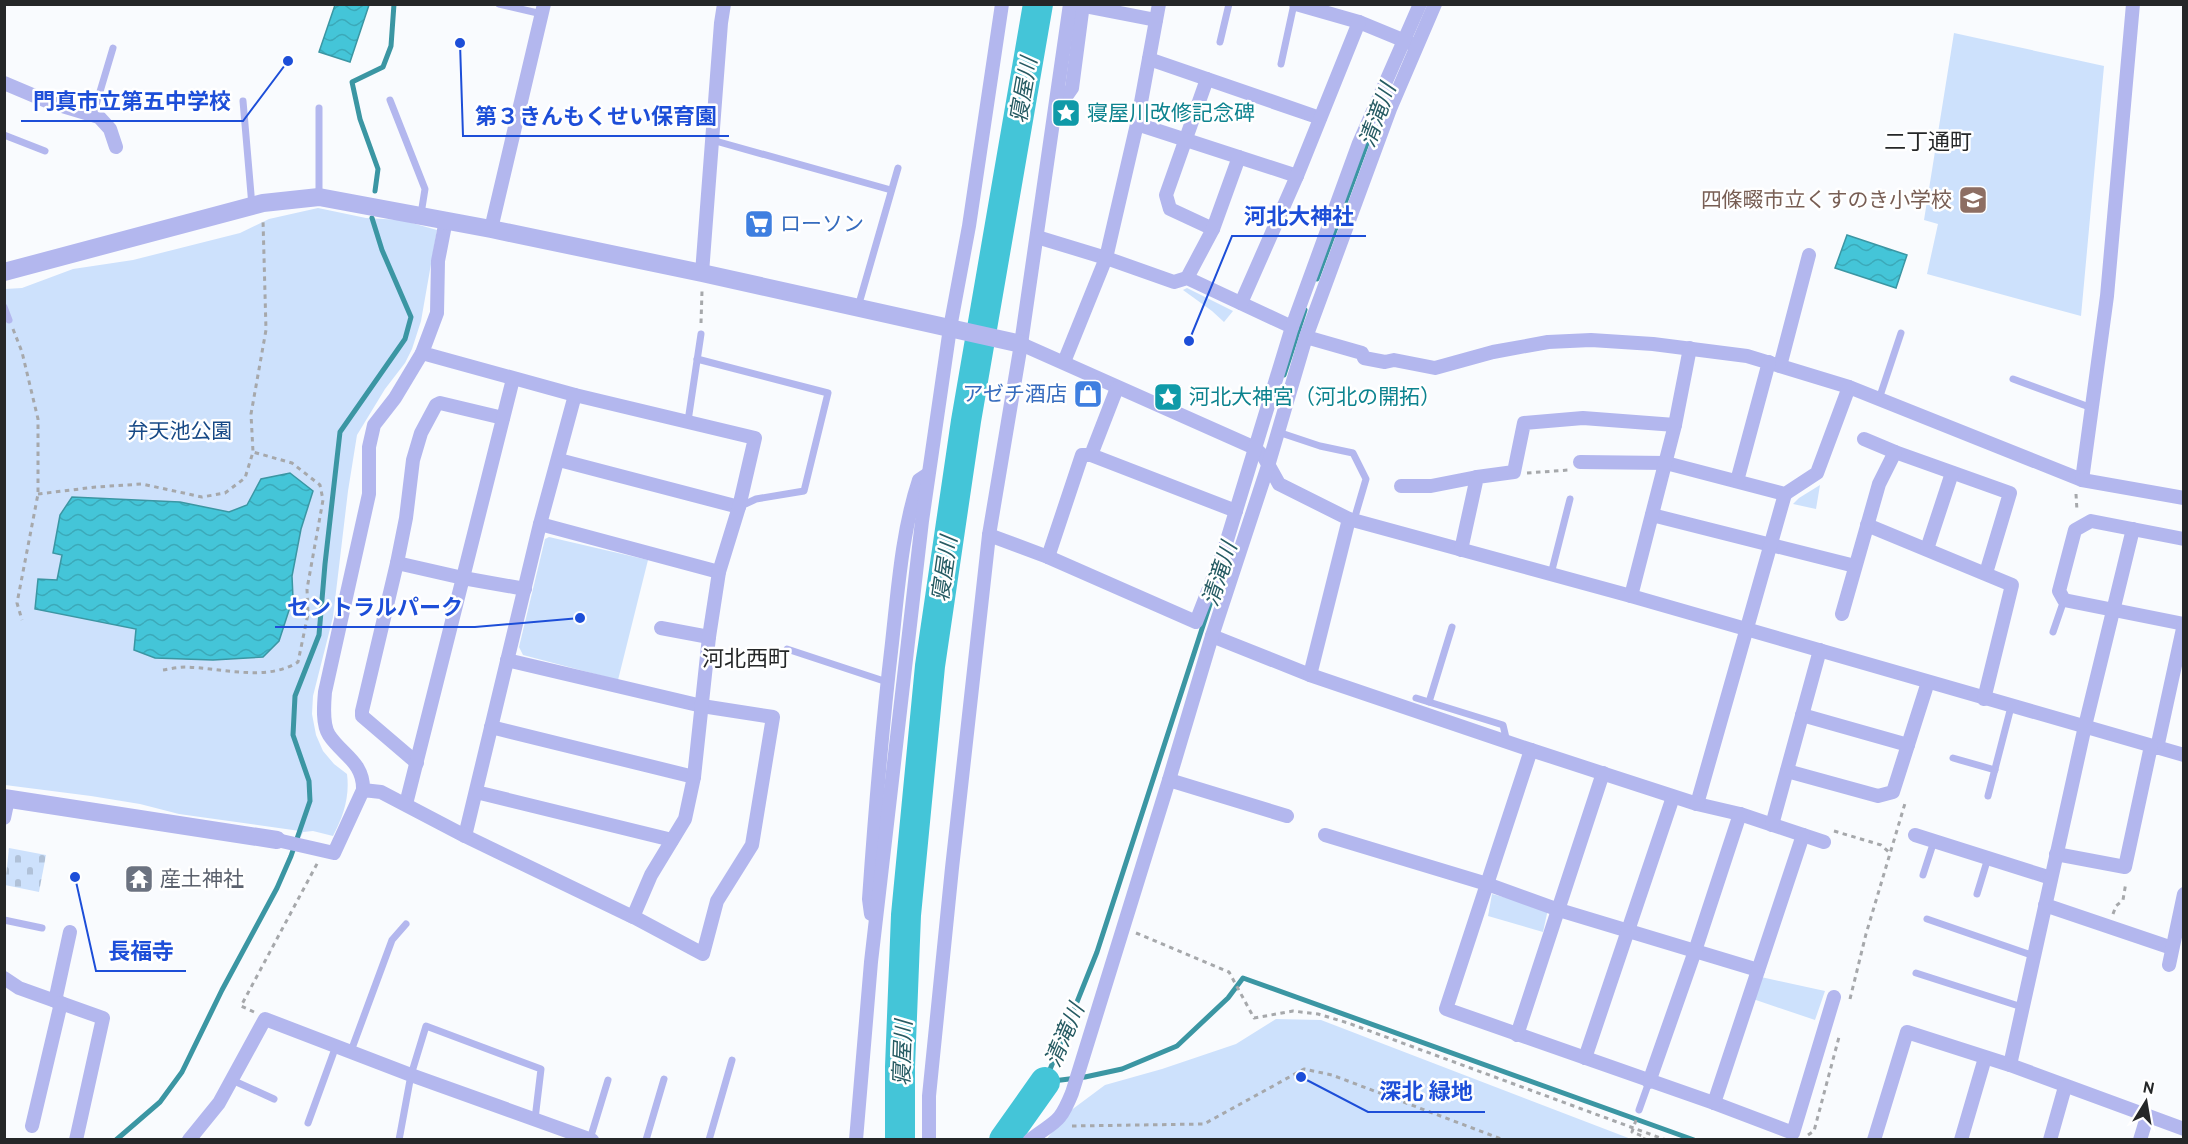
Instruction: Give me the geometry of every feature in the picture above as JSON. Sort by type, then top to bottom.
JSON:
[{"type":"street","points":[[702,273],[724,4]]},
{"type":"street","points":[[856,1140],[874,934],[928,474],[954,329],[1002,4]]},
{"type":"street","points":[[1064,362],[1106,258],[1137,124],[1159,4]]},
{"type":"street","points":[[1295,4],[1359,22],[1417,46]]},
{"type":"street","points":[[988,535],[1048,557],[1196,622],[1224,550],[1292,327],[1359,143],[1420,4]]},
{"type":"street","points":[[1030,1140],[1052,1126],[1063,1115],[1072,1093],[1170,780],[1212,636],[1268,466],[1306,337],[1390,109],[1435,4]]},
{"type":"street","points":[[2078,478],[2091,408],[2107,296],[2133,4]]},
{"type":"street","points":[[929,1140],[930,1085],[988,535],[1055,112],[1079,5],[1156,20]]},
{"type":"street","points":[[491,229],[543,9]]},
{"type":"street","points":[[1241,303],[1297,176],[1359,22]]},
{"type":"street","points":[[1149,59],[1320,118]]},
{"type":"street","points":[[1207,79],[1166,195],[1170,209],[1213,229]]},
{"type":"street","points":[[4,83],[49,102],[99,117],[110,129],[116,147]]},
{"type":"street","points":[[1137,124],[1297,176]]},
{"type":"street","points":[[1187,278],[1213,229],[1239,158]]},
{"type":"street","points":[[4,272],[257,205],[320,197],[446,220],[702,273],[1017,343],[1255,448],[1279,484],[1352,519],[1631,596],[2184,755]]},
{"type":"street","points":[[4,818],[6,799],[277,840],[334,853],[363,790],[363,778],[358,768],[327,733],[324,713],[325,692],[369,494],[369,447],[374,425],[395,398],[422,353],[437,313],[438,261],[446,220]]},
{"type":"street","points":[[1037,237],[1174,282],[1187,278],[1292,327]]},
{"type":"street","points":[[1737,481],[1809,255]]},
{"type":"street","points":[[1306,337],[1362,353],[1364,358],[1385,362],[1394,360],[1435,368],[1493,352],[1548,342],[1591,340],[1689,348],[1747,356],[1849,387],[2078,478],[2184,498]]},
{"type":"street","points":[[1631,596],[1675,425],[1689,348]]},
{"type":"street","points":[[422,353],[513,379],[756,438],[739,507],[719,572],[709,637],[694,777],[685,819],[651,875],[633,917],[630,915]]},
{"type":"street","points":[[406,804],[513,379]]},
{"type":"street","points":[[1697,804],[1785,494],[1817,472],[1849,387]]},
{"type":"street","points":[[1091,455],[1117,388]]},
{"type":"street","points":[[465,836],[540,524],[576,395]]},
{"type":"street","points":[[417,763],[362,716],[398,563],[406,518],[412,460],[421,433],[436,405],[440,403],[503,418]]},
{"type":"street","points":[[1401,486],[1431,486],[1514,472],[1524,423],[1583,418],[1675,425]]},
{"type":"street","points":[[1864,439],[2010,494],[1986,573]]},
{"type":"street","points":[[1842,614],[1879,484],[1895,452]]},
{"type":"street","points":[[1048,557],[1082,455],[1091,455],[1236,511]]},
{"type":"street","points":[[558,460],[739,507]]},
{"type":"street","points":[[1580,462],[1665,463],[1785,494]]},
{"type":"street","points":[[1928,549],[1952,473]]},
{"type":"street","points":[[874,934],[869,899],[879,760],[896,603],[912,502],[919,480],[928,474]]},
{"type":"street","points":[[1461,550],[1477,477]]},
{"type":"street","points":[[1652,515],[1855,566]]},
{"type":"street","points":[[1310,675],[1352,519]]},
{"type":"street","points":[[2056,854],[2125,867],[2154,747],[2177,686],[2184,624],[2064,600],[2059,591],[2075,530],[2091,521],[2184,539]]},
{"type":"street","points":[[540,524],[719,572]]},
{"type":"street","points":[[1867,525],[2012,585],[1984,699]]},
{"type":"street","points":[[2010,1065],[2085,726],[2133,529]]},
{"type":"street","points":[[398,563],[525,589]]},
{"type":"street","points":[[661,628],[709,637]]},
{"type":"street","points":[[1212,636],[1310,675],[1531,750],[1824,842]]},
{"type":"street","points":[[1772,825],[1820,650]]},
{"type":"street","points":[[363,790],[381,792],[406,804],[465,836],[630,915],[703,954],[717,901],[752,845],[773,717],[702,706],[507,660]]},
{"type":"street","points":[[1787,771],[1878,796],[1893,792],[1928,682]]},
{"type":"street","points":[[1802,715],[1908,745]]},
{"type":"street","points":[[491,727],[694,777]]},
{"type":"street","points":[[1531,750],[1446,1010],[1714,1103],[1792,1137],[1834,997]]},
{"type":"street","points":[[1517,1035],[1603,773]]},
{"type":"street","points":[[1170,780],[1287,816]]},
{"type":"street","points":[[476,792],[672,840]]},
{"type":"street","points":[[1585,1058],[1673,796]]},
{"type":"street","points":[[1649,1082],[1740,814]]},
{"type":"street","points":[[1325,835],[1487,884],[1559,910],[1758,970]]},
{"type":"street","points":[[1714,1103],[1803,835]]},
{"type":"street","points":[[1915,835],[2051,878]]},
{"type":"street","points":[[2169,965],[2184,894]]},
{"type":"street","points":[[2045,905],[2172,948]]},
{"type":"street","points":[[32,1126],[70,932]]},
{"type":"street","points":[[4,978],[19,988],[103,1018],[76,1140]]},
{"type":"street","points":[[192,1138],[219,1103],[265,1018],[411,1075],[591,1139]]},
{"type":"street","points":[[1874,1140],[1907,1032],[2010,1065],[2184,1129]]},
{"type":"street","points":[[1961,1140],[1985,1058]]},
{"type":"street","points":[[2050,1140],[2065,1087]]},
{"type":"street","points":[[2140,1140],[2147,1117]]},
{"type":"lane","points":[[499,4],[543,9]]},
{"type":"lane","points":[[1220,42],[1229,4]]},
{"type":"lane","points":[[1281,64],[1295,4]]},
{"type":"lane","points":[[93,115],[113,48]]},
{"type":"lane","points":[[390,100],[425,189],[421,216]]},
{"type":"lane","points":[[243,101],[257,205]]},
{"type":"lane","points":[[319,108],[320,197]]},
{"type":"lane","points":[[4,135],[45,151]]},
{"type":"lane","points":[[712,140],[891,190]]},
{"type":"lane","points":[[858,308],[898,168]]},
{"type":"lane","points":[[4,307],[9,320]]},
{"type":"lane","points":[[1879,399],[1901,333]]},
{"type":"lane","points":[[688,421],[701,334]]},
{"type":"lane","points":[[697,359],[828,393],[804,491],[756,499],[739,507]]},
{"type":"lane","points":[[2013,379],[2091,408]]},
{"type":"lane","points":[[1278,432],[1320,446],[1353,453],[1366,479],[1352,519]]},
{"type":"lane","points":[[1551,574],[1570,500]]},
{"type":"lane","points":[[2053,632],[2064,600]]},
{"type":"lane","points":[[1429,702],[1452,627]]},
{"type":"lane","points":[[788,649],[887,682]]},
{"type":"lane","points":[[1416,698],[1503,725],[1508,742]]},
{"type":"lane","points":[[1988,796],[2011,707]]},
{"type":"lane","points":[[1953,758],[1995,770]]},
{"type":"lane","points":[[1923,875],[1934,841]]},
{"type":"lane","points":[[1977,894],[1988,858]]},
{"type":"lane","points":[[1927,919],[2034,956]]},
{"type":"lane","points":[[4,920],[42,928]]},
{"type":"lane","points":[[351,1052],[392,940],[406,924]]},
{"type":"lane","points":[[1916,973],[2022,1007]]},
{"type":"lane","points":[[399,1140],[411,1075],[426,1026],[542,1069],[535,1119]]},
{"type":"lane","points":[[308,1123],[336,1046]]},
{"type":"lane","points":[[709,1140],[732,1060]]},
{"type":"lane","points":[[646,1140],[664,1079]]},
{"type":"lane","points":[[231,1080],[274,1099]]},
{"type":"lane","points":[[591,1139],[608,1080]]},
{"type":"lane","points":[[1639,1110],[1649,1082]]},
{"type":"path","points":[[38,494],[142,484],[202,497],[225,493],[245,478],[253,452],[251,414],[266,330],[257,205]]},
{"type":"path","points":[[701,334],[702,273]]},
{"type":"path","points":[[9,320],[22,352],[38,419],[38,494],[17,603],[22,620]]},
{"type":"path","points":[[163,669],[186,667],[251,674],[291,667],[298,662],[308,614],[308,589],[323,500],[320,485],[292,463],[253,452]]},
{"type":"path","points":[[1514,472],[1522,474],[1578,469],[1580,462]]},
{"type":"path","points":[[2078,478],[2077,511],[2087,523]]},
{"type":"path","points":[[1847,1008],[1866,934],[1908,795]]},
{"type":"path","points":[[268,1020],[241,1006],[318,861],[309,860]]},
{"type":"path","points":[[2109,927],[2116,906],[2123,900],[2128,874],[2125,867]]},
{"type":"path","points":[[1123,927],[1228,972],[1254,1018],[1293,1011],[1328,1017],[1666,1140]]},
{"type":"path","points":[[1792,1137],[1805,1138],[1814,1131],[1841,1030]]},
{"type":"path","points":[[1052,1126],[1204,1124],[1304,1069],[1332,1076],[1504,1140]]},
{"type":"path","points":[[1633,1127],[1632,1132],[1645,1137],[1644,1140]]},
{"type":"green space","points":[[1954,33],[2104,66],[2081,316],[1927,274],[1938,224],[1924,220]]},
{"type":"green space","name":"弁天池公園","points":[[318,208],[366,218],[401,220],[437,230],[421,321],[412,349],[357,435],[333,617],[313,696],[312,714],[316,735],[323,751],[347,774],[345,806],[333,836],[313,831],[303,832],[280,882],[300,831],[179,814],[140,804],[91,796],[5,785],[5,289],[22,288],[73,269],[133,260],[240,233],[269,219]]},
{"type":"green space","points":[[1187,288],[1233,311],[1224,322],[1183,290]]},
{"type":"green space","points":[[1820,485],[1816,509],[1793,504],[1799,498]]},
{"type":"green space","points":[[549,537],[648,560],[618,680],[523,655],[519,647],[545,539]]},
{"type":"green space","points":[[9,848],[46,855],[39,892],[5,885]]},
{"type":"green space","points":[[1492,894],[1548,909],[1543,932],[1488,916]]},
{"type":"green space","points":[[1761,977],[1825,991],[1815,1020],[1753,999]]},
{"type":"green space","points":[[1276,1019],[1321,1020],[1631,1139],[1046,1140],[1066,1114],[1105,1085],[1236,1044]]},
{"type":"water","points":[[335,5],[369,5],[350,62],[319,52]]},
{"type":"water","points":[[1847,235],[1907,255],[1896,288],[1835,268]]},
{"type":"water","points":[[290,473],[313,491],[301,529],[292,576],[293,598],[279,641],[263,657],[213,660],[155,658],[134,650],[136,629],[35,609],[38,579],[57,580],[62,555],[53,553],[60,515],[72,497],[180,502],[229,512],[247,505],[261,479]]},
{"type":"waterway","points":[[375,191],[378,169],[360,119],[352,82],[383,67],[391,46],[394,4]]},
{"type":"waterway","name":"寝屋川","points":[[900,1140],[900,1067],[906,915],[930,666],[966,421],[1038,4]]},
{"type":"waterway","name":"清滝川","points":[[1317,279],[1372,130]]},
{"type":"waterway","points":[[116,1140],[160,1102],[182,1072],[222,990],[277,888],[310,801],[309,781],[293,735],[295,696],[319,635],[340,432],[405,339],[411,317],[382,250],[372,218]]},
{"type":"waterway","name":"清滝川","points":[[1284,375],[1305,310]]},
{"type":"waterway","points":[[1212,598],[1097,952],[1045,1082],[1122,1069],[1177,1046],[1228,998],[1243,978],[1694,1140]]},
{"type":"waterway","name":"清滝川","points":[[1004,1140],[1045,1082]]},
{"type":"place","name":"第３きんもくせい保育園","points":[[460,43]]},
{"type":"place","name":"門真市立第五中学校","points":[[288,61]]},
{"type":"place","name":"寝屋川改修記念碑","points":[[1066,113]]},
{"type":"place","name":"四條畷市立くすのき小学校","points":[[1973,200]]},
{"type":"place","name":"ローソン","points":[[759,224]]},
{"type":"place","name":"河北大神社","points":[[1189,341]]},
{"type":"place","name":"アゼチ酒店","points":[[1088,394]]},
{"type":"place","name":"河北大神宮（河北の開拓）","points":[[1168,397]]},
{"type":"place","name":"セントラルパーク","points":[[580,618]]},
{"type":"place","name":"長福寺","points":[[75,877]]},
{"type":"place","name":"産土神社","points":[[139,879]]},
{"type":"place","name":"深北 緑地","points":[[1301,1077]]},
{"type":"district","name":"二丁通町","points":[[1928,141]]},
{"type":"district","name":"河北西町","points":[[746,658]]}]
